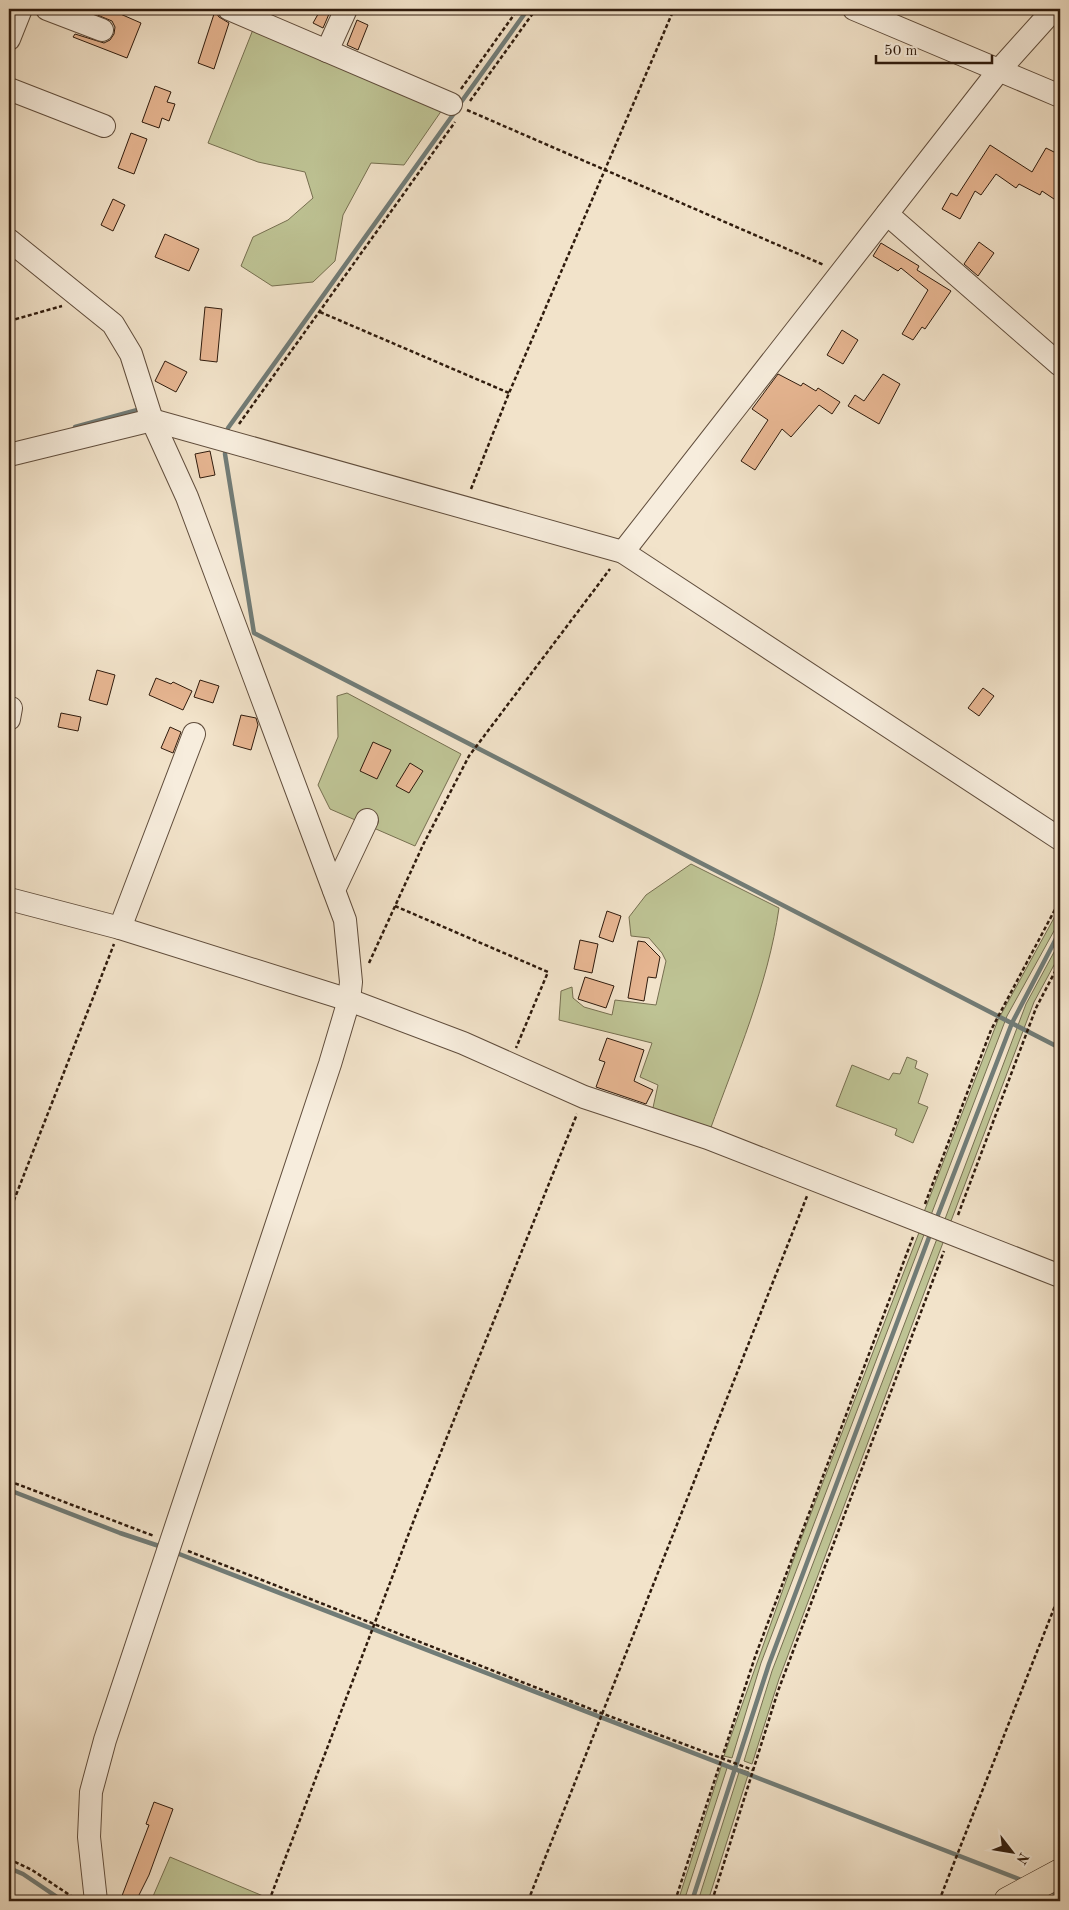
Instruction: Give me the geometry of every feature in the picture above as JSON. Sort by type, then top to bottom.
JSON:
[{"type":"main road","points":[[1008,1901],[1060,1873]]},
{"type":"street","points":[[9,39],[21,9]]},
{"type":"street","points":[[47,9],[102,30]]},
{"type":"street","points":[[327,51],[346,9]]},
{"type":"street","points":[[854,9],[1000,69],[1060,96]]},
{"type":"street","points":[[623,552],[1000,69],[1054,9]]},
{"type":"street","points":[[240,11],[327,51],[458,107]]},
{"type":"street","points":[[9,89],[104,126]]},
{"type":"street","points":[[887,214],[1060,365]]},
{"type":"street","points":[[9,240],[113,324],[131,354],[152,420],[187,498],[345,920],[350,991],[327,1073],[105,1740],[91,1792],[89,1837],[96,1901]]},
{"type":"street","points":[[9,455],[152,420],[623,552],[1060,839]]},
{"type":"street","points":[[120,928],[194,734]]},
{"type":"street","points":[[334,890],[367,820]]},
{"type":"street","points":[[9,899],[350,991],[584,1097],[708,1138],[918,1222],[1060,1276]]},
{"type":"path","points":[[231,442],[238,425],[320,312],[458,107],[518,9]]},
{"type":"path","points":[[458,107],[536,9]]},
{"type":"path","points":[[464,507],[509,393],[674,9]]},
{"type":"path","points":[[458,107],[842,272]]},
{"type":"path","points":[[9,321],[83,300]]},
{"type":"path","points":[[320,312],[509,393]]},
{"type":"path","points":[[350,991],[367,966],[423,845],[469,756],[623,552]]},
{"type":"path","points":[[675,1901],[762,1639],[991,1030],[1060,900]]},
{"type":"path","points":[[395,906],[548,972],[509,1064]]},
{"type":"path","points":[[9,1213],[120,928]]},
{"type":"path","points":[[712,1901],[778,1691],[835,1536],[1036,1008],[1060,962]]},
{"type":"path","points":[[269,1901],[420,1504],[584,1097]]},
{"type":"path","points":[[528,1901],[813,1180]]},
{"type":"path","points":[[9,1481],[601,1713],[754,1770]]},
{"type":"path","points":[[939,1901],[1060,1593]]},
{"type":"path","points":[[9,1859],[32,1870],[78,1901]]},
{"type":"green space","points":[[254,27],[442,110],[404,165],[371,163],[343,215],[335,261],[313,282],[272,286],[241,266],[253,237],[288,220],[313,198],[305,172],[258,162],[208,143]]},
{"type":"green space","points":[[347,693],[461,754],[415,846],[330,809],[318,785],[338,737],[337,696]]},
{"type":"green space","points":[[691,864],[779,908],[774,937],[759,993],[710,1130],[652,1112],[658,1085],[640,1077],[652,1043],[559,1020],[561,991],[572,987],[573,998],[584,1007],[612,1015],[615,1000],[656,1005],[666,961],[662,953],[649,938],[631,936],[629,917],[646,895]]},
{"type":"green space","points":[[1060,907],[1060,920],[1007,1016],[931,1215],[924,1212],[998,1020]]},
{"type":"green space","points":[[1060,941],[1060,954],[1034,1002],[951,1221],[945,1219],[1026,1004]]},
{"type":"green space","points":[[907,1057],[917,1061],[915,1068],[928,1074],[918,1103],[928,1107],[913,1143],[895,1135],[897,1129],[836,1106],[852,1065],[889,1080],[893,1073],[900,1074]]},
{"type":"green space","points":[[920,1230],[925,1232],[761,1663],[732,1758],[724,1756],[798,1547]]},
{"type":"green space","points":[[938,1236],[944,1240],[779,1679],[752,1764],[744,1761],[772,1671]]},
{"type":"green space","points":[[722,1764],[728,1765],[684,1901],[678,1901]]},
{"type":"green space","points":[[740,1769],[749,1772],[708,1901],[698,1901]]},
{"type":"green space","points":[[170,1857],[275,1901],[151,1901]]},
{"type":"building","points":[[83,9],[109,9],[141,23],[127,58],[73,37],[75,34],[104,43],[110,40],[114,34],[115,27],[112,21]]},
{"type":"building","points":[[321,9],[329,14],[323,28],[313,23]]},
{"type":"building","points":[[215,11],[219,17],[229,23],[214,69],[198,63]]},
{"type":"building","points":[[357,20],[368,25],[358,50],[347,45]]},
{"type":"building","points":[[155,86],[171,92],[167,102],[175,104],[169,121],[162,118],[159,128],[142,122]]},
{"type":"building","points":[[131,133],[147,139],[134,174],[118,168]]},
{"type":"building","points":[[990,145],[1032,172],[1046,148],[1060,155],[1060,203],[1042,191],[1040,195],[1019,184],[1016,188],[996,174],[981,195],[975,191],[960,219],[942,209],[951,193],[957,196]]},
{"type":"building","points":[[113,199],[125,205],[113,231],[101,225]]},
{"type":"building","points":[[165,234],[199,249],[189,271],[155,257]]},
{"type":"building","points":[[979,242],[994,253],[978,276],[964,264]]},
{"type":"building","points":[[881,243],[919,266],[917,270],[951,291],[925,329],[922,327],[913,340],[902,334],[928,290],[901,268],[898,271],[873,256]]},
{"type":"building","points":[[205,307],[222,309],[217,362],[200,360]]},
{"type":"building","points":[[842,330],[858,340],[843,364],[827,355]]},
{"type":"building","points":[[165,361],[187,372],[176,392],[155,381]]},
{"type":"building","points":[[778,374],[801,386],[803,383],[816,391],[818,388],[840,402],[832,414],[819,405],[791,437],[782,429],[755,470],[741,461],[768,420],[752,409]]},
{"type":"building","points":[[883,374],[900,384],[879,424],[848,406],[855,395],[864,401]]},
{"type":"building","points":[[210,451],[215,475],[200,478],[195,454]]},
{"type":"building","points":[[97,670],[115,675],[107,705],[89,700]]},
{"type":"building","points":[[156,678],[171,684],[173,682],[192,691],[183,710],[149,695]]},
{"type":"building","points":[[200,680],[219,686],[213,703],[194,697]]},
{"type":"building","points":[[983,688],[994,696],[979,716],[968,708]]},
{"type":"building","points":[[61,713],[81,717],[78,731],[58,727]]},
{"type":"building","points":[[241,715],[256,718],[258,725],[251,750],[233,745]]},
{"type":"building","points":[[170,727],[181,732],[173,753],[161,748]]},
{"type":"building","points":[[373,742],[391,750],[377,779],[360,771]]},
{"type":"building","points":[[410,763],[423,771],[409,793],[396,786]]},
{"type":"building","points":[[607,911],[621,916],[613,942],[599,937]]},
{"type":"building","points":[[580,940],[598,944],[592,973],[574,969]]},
{"type":"building","points":[[638,941],[645,942],[660,957],[656,978],[648,977],[644,1001],[628,998]]},
{"type":"building","points":[[585,977],[614,986],[606,1008],[578,999]]},
{"type":"building","points":[[607,1038],[644,1050],[634,1081],[653,1090],[646,1104],[596,1087],[605,1062],[599,1060]]},
{"type":"building","points":[[154,1802],[173,1809],[149,1875],[136,1901],[120,1901],[149,1825],[146,1824]]},
{"type":"waterway","points":[[459,105],[528,9]]},
{"type":"waterway","points":[[227,434],[228,428],[455,112]]},
{"type":"waterway","points":[[75,427],[141,409]]},
{"type":"waterway","points":[[226,446],[225,454],[254,633],[1060,1048]]},
{"type":"waterway","points":[[936,1220],[1012,1023],[1060,931]]},
{"type":"waterway","points":[[692,1901],[769,1664],[931,1232]]},
{"type":"waterway","points":[[9,1490],[120,1533],[162,1547]]},
{"type":"waterway","points":[[174,1552],[1024,1881]]},
{"type":"waterway","points":[[9,1868],[23,1874],[63,1901]]},
{"type":"waterway","points":[[1048,1890],[1060,1895]]}]
